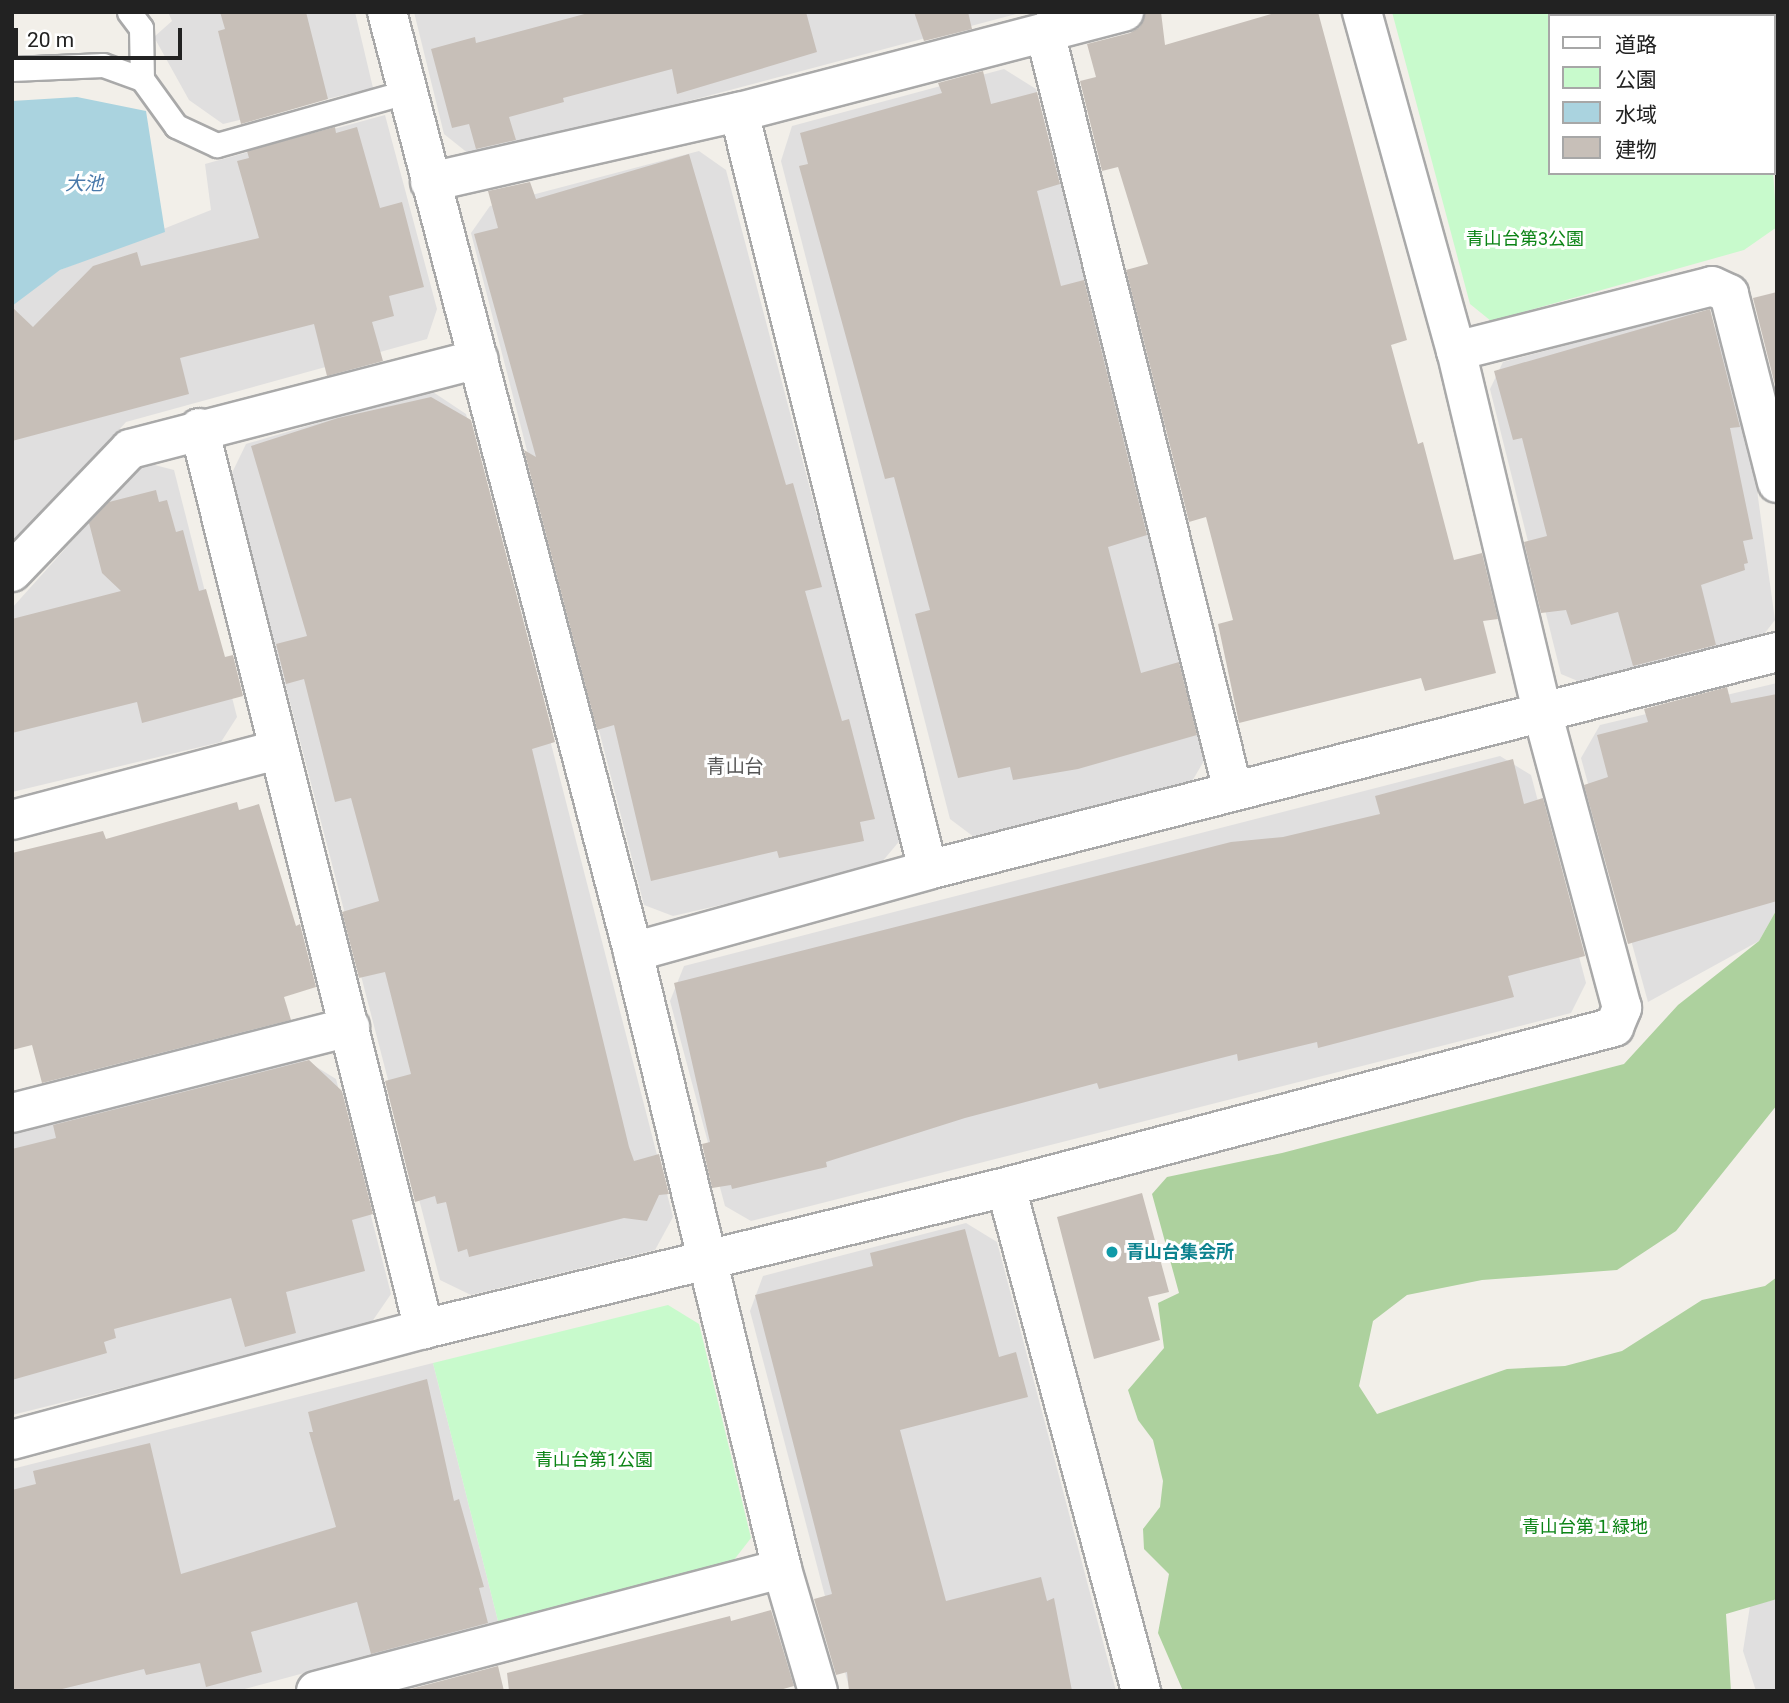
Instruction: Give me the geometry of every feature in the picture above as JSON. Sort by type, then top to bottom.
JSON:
[{"type":"street","points":[[387,12],[633,952],[782,1569],[817,1691]]},
{"type":"street","points":[[430,182],[739,112],[1124,12]]},
{"type":"street","points":[[12,1440],[424,1329],[1006,1187],[1614,1027],[1622,1008],[1542,710],[1456,351],[1362,12]]},
{"type":"street","points":[[1045,32],[1233,791]]},
{"type":"street","points":[[739,112],[928,870]]},
{"type":"street","points":[[1456,351],[1712,286],[1729,294],[1777,483]]},
{"type":"street","points":[[12,572],[130,449],[199,428],[479,359]]},
{"type":"street","points":[[199,428],[277,750],[350,1027],[424,1329]]},
{"type":"street","points":[[633,952],[928,870],[1542,710],[1777,652]]},
{"type":"street","points":[[12,820],[277,750]]},
{"type":"street","points":[[12,1113],[350,1027]]},
{"type":"street","points":[[1006,1187],[1141,1691]]},
{"type":"street","points":[[316,1691],[782,1569]]},
{"type":"lane","points":[[129,12],[141,28],[142,79]]},
{"type":"lane","points":[[12,69],[103,65],[142,79],[176,126],[217,145],[406,92]]},
{"type":"shaded area","points":[[168,12],[355,12],[373,88],[223,124],[189,100],[154,37],[172,21]]},
{"type":"shaded area","points":[[414,12],[1024,12],[474,158],[444,134]]},
{"type":"shaded area","points":[[1004,69],[1036,89],[1208,754],[1191,783],[978,840],[950,819],[781,161],[792,126]]},
{"type":"shaded area","points":[[385,115],[437,309],[427,339],[126,422],[12,550],[12,306],[60,270],[211,210],[205,164]]},
{"type":"shaded area","points":[[699,151],[726,170],[902,838],[876,869],[673,916],[644,905],[471,233],[490,206]]},
{"type":"shaded area","points":[[1691,312],[1718,330],[1755,476],[1775,620],[1754,647],[1592,687],[1561,674],[1490,389],[1503,362]]},
{"type":"shaded area","points":[[430,390],[466,414],[673,1217],[655,1250],[471,1295],[440,1280],[231,475],[246,444]]},
{"type":"shaded area","points":[[143,462],[174,470],[237,717],[221,742],[12,792],[12,608]]},
{"type":"shaded area","points":[[1777,683],[1777,909],[1759,941],[1648,1002],[1581,758],[1600,725]]},
{"type":"shaded area","points":[[1500,756],[1531,775],[1586,983],[1571,1013],[751,1221],[725,1206],[670,1001],[684,966]]},
{"type":"shaded area","points":[[302,1058],[336,1079],[391,1294],[369,1326],[12,1415],[12,1134]]},
{"type":"shaded area","points":[[966,1223],[997,1242],[1116,1691],[850,1691],[750,1311],[763,1276]]},
{"type":"shaded area","points":[[433,1363],[498,1621],[237,1691],[12,1691],[12,1469]]},
{"type":"shaded area","points":[[1777,1599],[1777,1691],[1756,1691],[1743,1651],[1750,1606]]},
{"type":"green space","name":"青山台第3公園","points":[[1392,12],[1658,12],[1659,14],[1548,14],[1548,175],[1773,175],[1777,227],[1744,250],[1491,321],[1470,304]]},
{"type":"green space","points":[[1777,12],[1777,125],[1775,14],[1702,14]]},
{"type":"green space","name":"青山台第１緑地","points":[[1777,909],[1777,1105],[1676,1231],[1617,1270],[1482,1280],[1407,1295],[1373,1321],[1359,1386],[1377,1414],[1507,1369],[1565,1366],[1622,1351],[1702,1300],[1765,1286],[1777,1277],[1777,1599],[1726,1614],[1731,1691],[1183,1691],[1158,1633],[1169,1574],[1144,1549],[1143,1529],[1160,1507],[1163,1481],[1153,1440],[1138,1420],[1128,1390],[1164,1348],[1158,1303],[1179,1293],[1152,1194],[1167,1177],[1282,1153],[1624,1064],[1678,1005],[1759,941]]},
{"type":"green space","name":"青山台第1公園","points":[[668,1305],[699,1324],[751,1538],[730,1565],[498,1621],[433,1363]]},
{"type":"water","name":"大池","points":[[77,97],[146,111],[165,232],[60,270],[12,306],[12,101]]},
{"type":"building","points":[[220,12],[306,12],[328,99],[241,124],[218,31],[225,29]]},
{"type":"building","points":[[592,12],[806,12],[817,52],[677,94],[672,69],[563,98],[564,102],[509,117],[516,140],[476,149],[469,124],[452,128],[431,49],[475,37],[476,43]]},
{"type":"building","points":[[914,12],[968,12],[972,29],[924,41]]},
{"type":"building","points":[[1145,12],[1161,12],[1165,45],[1278,12],[1318,12],[1407,340],[1391,345],[1418,444],[1423,442],[1454,560],[1482,553],[1498,619],[1483,621],[1496,673],[1425,691],[1421,678],[1239,723],[1218,624],[1233,620],[1206,517],[1189,522],[1126,270],[1148,264],[1118,167],[1102,171],[1080,81],[1096,77],[1087,44],[1130,33],[1140,27]]},
{"type":"building","points":[[983,71],[991,104],[1037,92],[1060,184],[1037,191],[1061,286],[1084,280],[1147,535],[1108,547],[1141,673],[1179,662],[1197,735],[1078,769],[1013,780],[1010,767],[958,778],[915,614],[930,610],[894,477],[885,479],[799,166],[808,164],[800,133],[942,93],[938,83]]},
{"type":"building","points":[[335,127],[336,133],[357,127],[380,208],[402,202],[424,287],[389,296],[394,316],[372,322],[383,361],[327,376],[314,324],[180,358],[189,394],[12,441],[12,307],[33,327],[93,266],[137,252],[141,266],[259,238],[237,161],[249,158],[247,151]]},
{"type":"building","points":[[689,154],[786,485],[793,483],[822,587],[805,591],[842,721],[849,719],[875,819],[860,822],[864,841],[779,858],[777,851],[651,881],[614,725],[597,730],[524,450],[536,457],[474,234],[498,228],[488,191],[530,182],[536,199]]},
{"type":"building","points":[[1777,292],[1777,393],[1753,298]]},
{"type":"building","points":[[1710,309],[1740,427],[1730,428],[1753,539],[1743,541],[1748,563],[1744,564],[1745,570],[1701,585],[1716,645],[1633,666],[1618,612],[1571,625],[1566,610],[1541,613],[1524,542],[1547,536],[1522,438],[1513,440],[1494,371]]},
{"type":"building","points":[[431,397],[471,420],[555,742],[532,749],[629,1147],[634,1161],[659,1154],[669,1194],[659,1195],[647,1221],[624,1218],[469,1257],[467,1249],[458,1252],[446,1202],[437,1204],[435,1196],[415,1202],[385,1081],[411,1074],[385,972],[359,978],[342,912],[379,901],[351,798],[335,802],[304,679],[286,684],[276,644],[307,636],[251,446],[338,418]]},
{"type":"building","points":[[156,490],[159,502],[167,500],[176,532],[183,530],[199,591],[206,589],[225,657],[233,655],[243,696],[142,723],[137,702],[12,733],[12,619],[121,591],[102,573],[89,523],[109,502]]},
{"type":"building","points":[[1727,687],[1731,703],[1777,694],[1777,901],[1628,944],[1584,785],[1608,777],[1597,735],[1648,722],[1644,709]]},
{"type":"building","points":[[1513,759],[1524,804],[1543,798],[1585,956],[1508,976],[1514,997],[1318,1048],[1317,1042],[1238,1061],[1237,1054],[1099,1089],[1097,1083],[965,1118],[826,1162],[827,1167],[732,1189],[731,1185],[712,1188],[702,1144],[710,1142],[674,983],[1231,842],[1283,837],[1380,814],[1375,796]]},
{"type":"building","points":[[237,802],[239,810],[259,804],[296,926],[300,924],[316,987],[284,997],[291,1020],[42,1083],[32,1045],[12,1050],[12,853],[103,831],[106,839]]},
{"type":"building","points":[[309,1060],[342,1091],[373,1214],[352,1220],[365,1271],[286,1292],[296,1333],[245,1347],[231,1298],[114,1329],[116,1338],[104,1342],[107,1353],[12,1380],[12,1149],[56,1138],[53,1125]]},
{"type":"building","name":"青山台集会所","points":[[1142,1193],[1169,1292],[1148,1297],[1160,1340],[1094,1359],[1057,1217]]},
{"type":"building","points":[[965,1229],[999,1357],[1016,1352],[1028,1397],[900,1430],[946,1601],[1041,1577],[1047,1601],[1054,1598],[1072,1691],[849,1691],[847,1672],[836,1675],[814,1599],[832,1594],[755,1295],[873,1266],[870,1253]]},
{"type":"building","points":[[427,1379],[454,1501],[459,1499],[484,1587],[479,1588],[488,1623],[371,1654],[357,1602],[251,1632],[262,1672],[206,1687],[200,1663],[146,1675],[144,1669],[54,1691],[12,1691],[12,1490],[36,1484],[33,1471],[150,1443],[181,1574],[336,1527],[309,1432],[313,1432],[308,1412]]},
{"type":"building","points":[[771,1610],[794,1686],[776,1691],[509,1691],[507,1673],[730,1616],[731,1621]]},
{"type":"building","points":[[498,1666],[504,1691],[403,1691]]},
{"type":"place","name":"青山台集会所","points":[[1112,1252]]},
{"type":"district","name":"青山台","points":[[735,767]]}]
